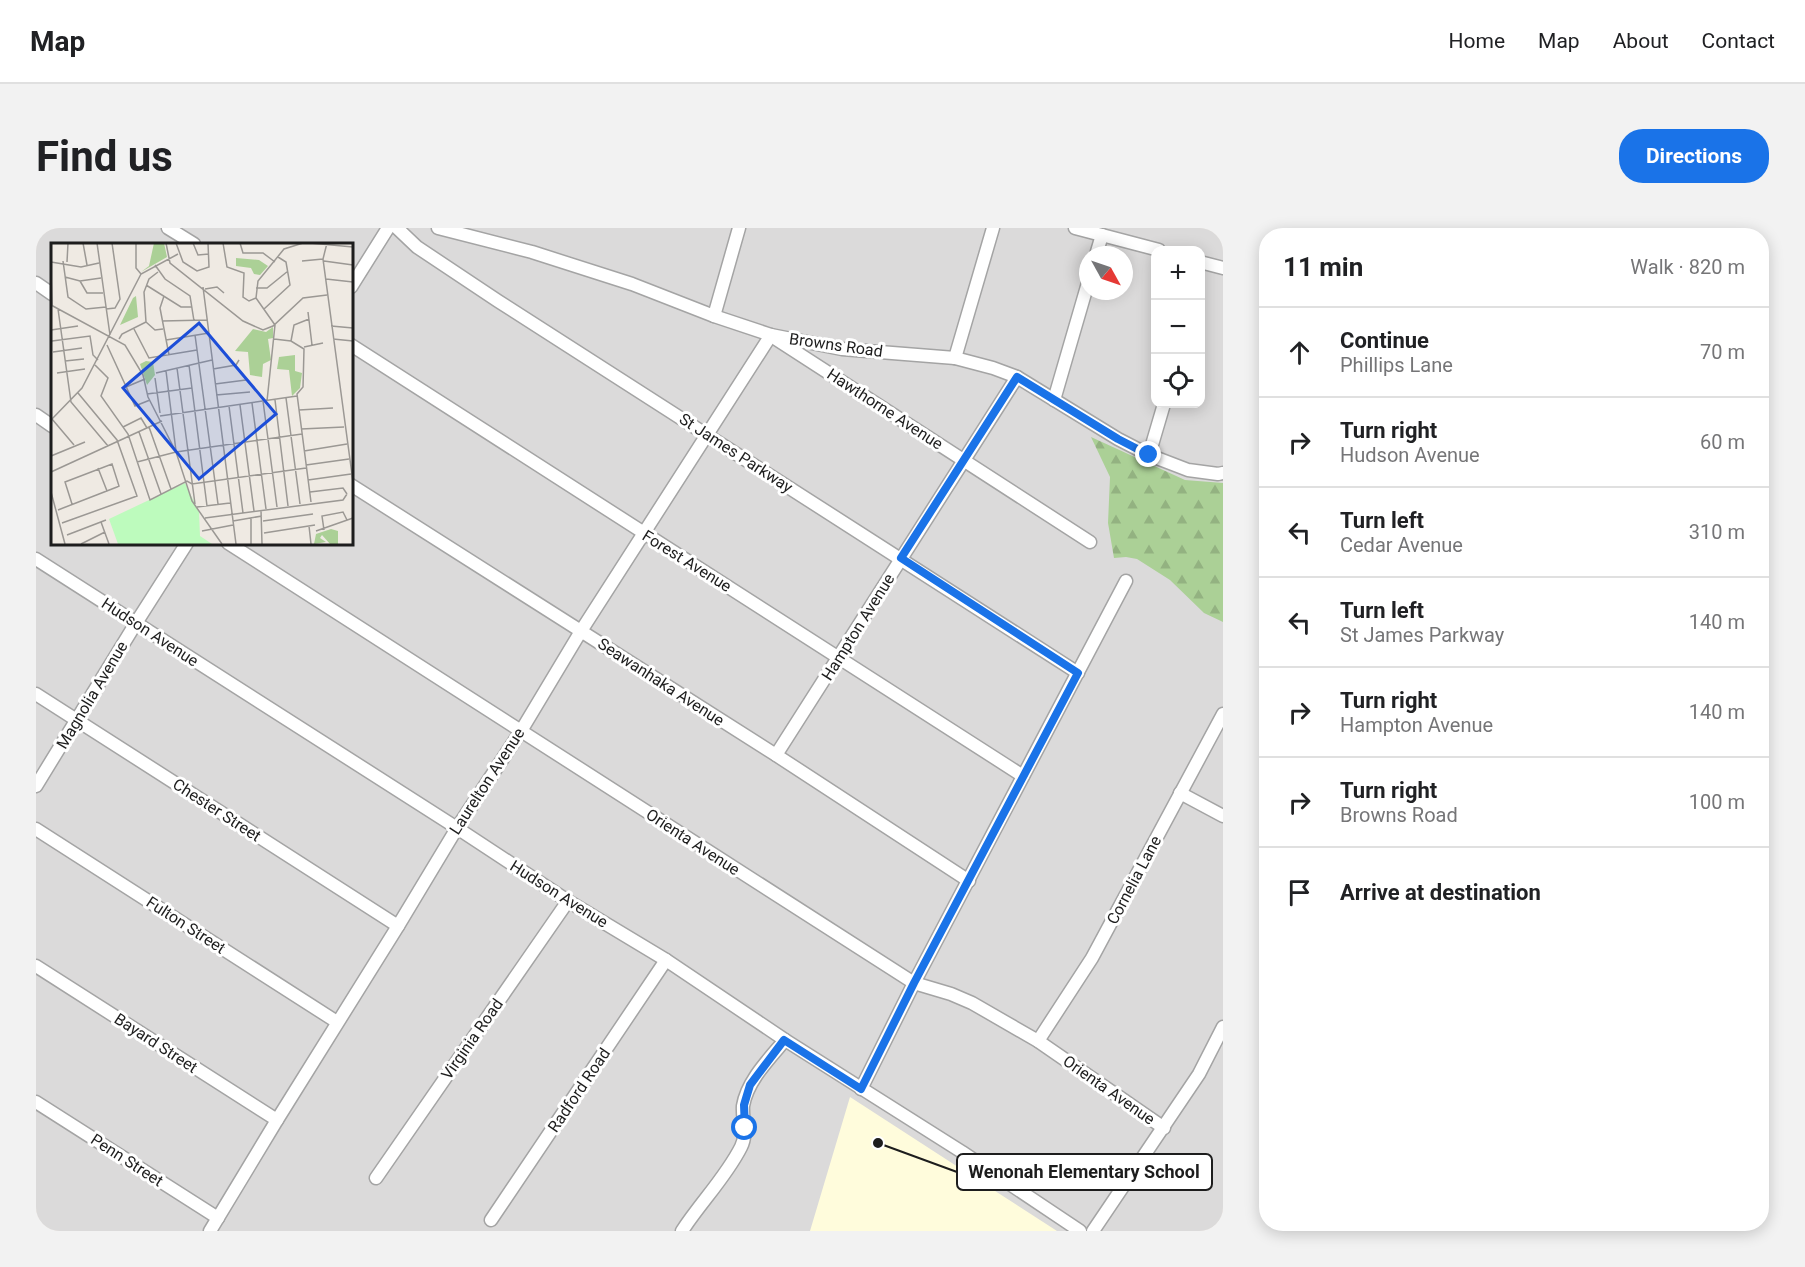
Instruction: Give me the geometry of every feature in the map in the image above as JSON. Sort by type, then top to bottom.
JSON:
[{"type":"street","points":[[168,228],[192,243]]},
{"type":"street","points":[[352,285],[388,228]]},
{"type":"street","name":"St James Parkway","points":[[397,228],[417,247],[1078,673]]},
{"type":"street","name":"Browns Road","points":[[438,228],[554,259],[632,284],[771,335],[842,349],[955,358],[993,368],[1017,377],[1118,439],[1149,455],[1188,470],[1223,473]]},
{"type":"street","points":[[714,316],[739,228]]},
{"type":"street","points":[[955,358],[993,228]]},
{"type":"street","points":[[1075,228],[1151,248]]},
{"type":"street","points":[[1099,246],[1102,235]]},
{"type":"street","points":[[1205,266],[1223,268]]},
{"type":"street","points":[[36,283],[51,293]]},
{"type":"street","points":[[1054,400],[1083,300]]},
{"type":"street","name":"Laurelton Avenue","points":[[210,1231],[457,828],[521,731],[581,631],[771,335]]},
{"type":"street","name":"Hawthorne Avenue","points":[[771,335],[1090,542]]},
{"type":"street","name":"Forest Avenue","points":[[352,346],[1023,776]]},
{"type":"street","name":"Hampton Avenue","points":[[776,755],[1017,377]]},
{"type":"street","points":[[1149,455],[1163,408]]},
{"type":"street","points":[[36,415],[51,425]]},
{"type":"street","name":"Seawanhaka Avenue","points":[[352,485],[969,881]]},
{"type":"street","name":"Magnolia Avenue","points":[[36,786],[186,544]]},
{"type":"street","name":"Orienta Avenue","points":[[230,544],[914,983],[972,1003],[1038,1041],[1164,1128]]},
{"type":"street","name":"Hudson Avenue","points":[[36,559],[568,901],[666,960],[784,1040],[962,1152],[1080,1231]]},
{"type":"street","points":[[861,1089],[914,983],[1126,581]]},
{"type":"street","name":"Chester Street","points":[[36,694],[398,926]]},
{"type":"street","name":"Cornelia Lane","points":[[1038,1041],[1092,958],[1223,714]]},
{"type":"street","points":[[1180,793],[1223,816]]},
{"type":"street","name":"Fulton Street","points":[[36,829],[337,1022]]},
{"type":"street","name":"Virginia Road","points":[[376,1178],[568,901]]},
{"type":"street","name":"Radford Road","points":[[491,1220],[666,960]]},
{"type":"street","name":"Bayard Street","points":[[36,966],[277,1120]]},
{"type":"street","points":[[1093,1231],[1199,1074],[1223,1027]]},
{"type":"street","points":[[682,1231],[734,1159],[742,1144],[745,1128],[744,1105],[750,1085],[784,1040]]},
{"type":"street","name":"Penn Street","points":[[36,1102],[218,1218]]},
{"type":"shaded area","points":[[36,228],[1223,228],[1223,1231],[36,1231]]},
{"type":"shaded area","points":[[850,1097],[992,1189],[1057,1231],[810,1231]]},
{"type":"green space","points":[[1091,437],[1185,480],[1223,483],[1223,622],[1204,613],[1170,580],[1137,559],[1114,558],[1108,523],[1110,477]]},
{"type":"place","name":"Wenonah Elementary School","points":[[878,1143]]},
{"type":"route","points":[[745,1128],[744,1105],[750,1085],[784,1040],[861,1089],[914,983],[1078,673],[901,558],[1017,377],[1118,439],[1149,455]]}]
